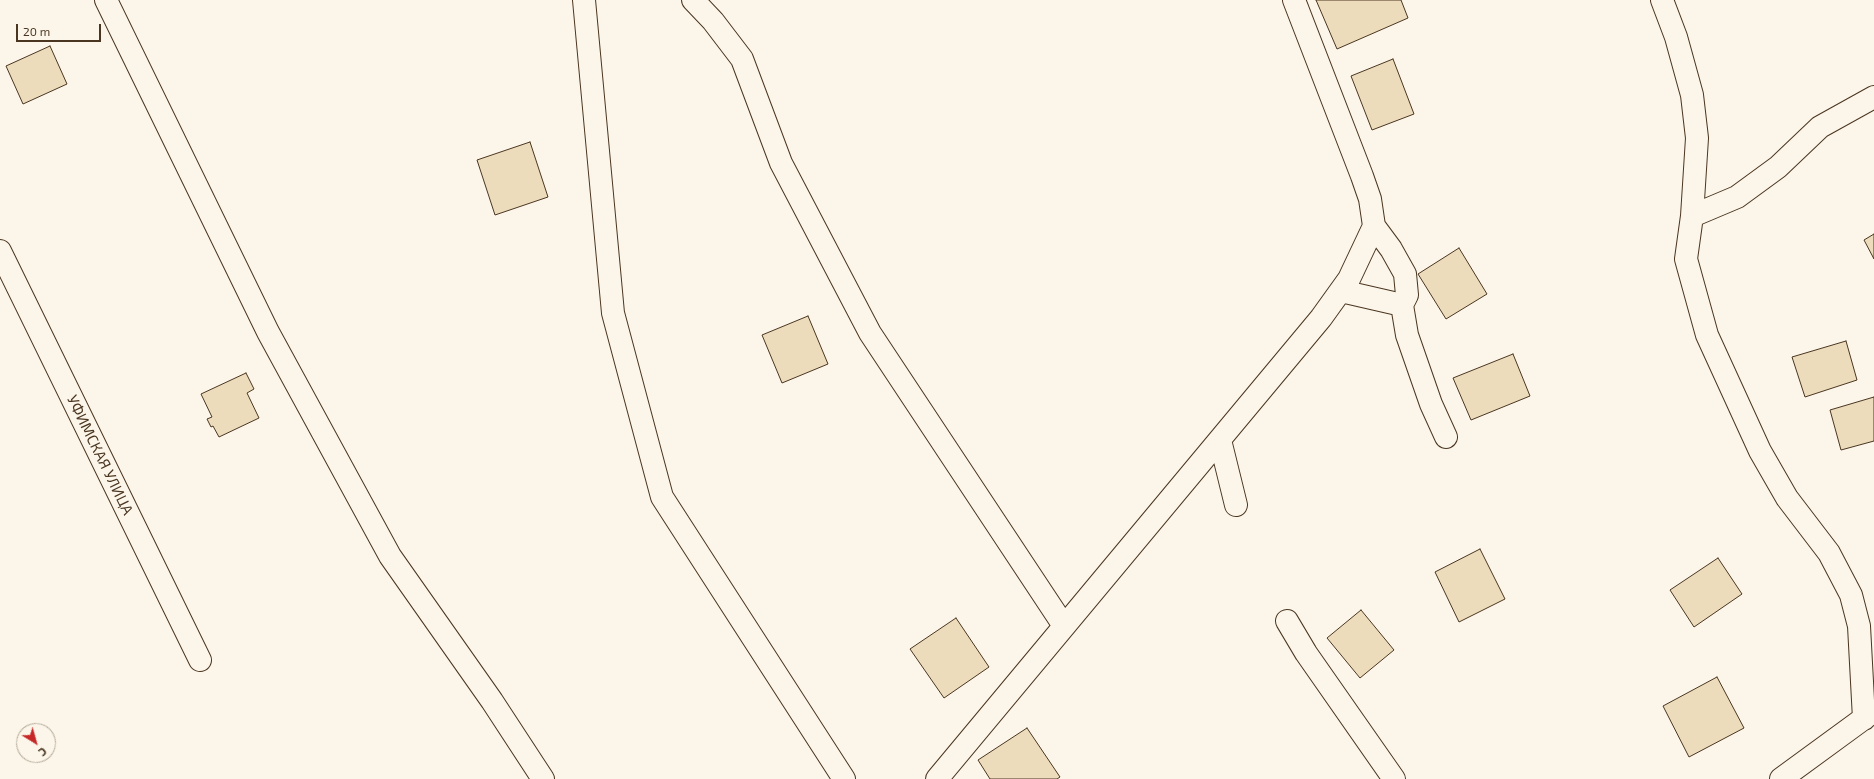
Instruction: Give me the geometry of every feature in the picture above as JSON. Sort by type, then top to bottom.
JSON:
[{"type":"street","points":[[106,0],[268,332],[390,556],[492,701],[543,779]]},
{"type":"street","points":[[584,0],[613,313],[662,497],[844,779]]},
{"type":"street","points":[[693,0],[713,21],[742,59],[781,163],[870,333],[1064,626]]},
{"type":"street","points":[[1294,0],[1362,176],[1370,199],[1374,226],[1391,249],[1405,274],[1407,295],[1402,305],[1407,335],[1431,404],[1446,437]]},
{"type":"street","points":[[1662,0],[1676,37],[1692,95],[1697,138],[1692,216],[1686,259],[1707,335],[1760,451],[1786,498],[1829,553],[1851,595],[1859,626],[1871,716],[1781,779]]},
{"type":"street","points":[[1692,216],[1737,197],[1778,167],[1820,127],[1874,97]]},
{"type":"street","points":[[937,779],[1321,318],[1349,279],[1374,226]]},
{"type":"street","name":"УФИМСКАЯ УЛИЦА","points":[[0,251],[200,660]]},
{"type":"street","points":[[1341,291],[1402,305]]},
{"type":"street","points":[[1220,440],[1236,505]]},
{"type":"street","points":[[1287,621],[1306,653],[1394,779]]},
{"type":"building","points":[[1316,0],[1401,0],[1408,18],[1337,49]]},
{"type":"building","points":[[50,46],[67,84],[23,104],[6,66]]},
{"type":"building","points":[[1393,59],[1414,114],[1372,130],[1351,76]]},
{"type":"building","points":[[530,142],[548,197],[495,215],[477,160]]},
{"type":"building","points":[[1874,234],[1874,259],[1864,240]]},
{"type":"building","points":[[1459,248],[1487,294],[1446,319],[1418,274]]},
{"type":"building","points":[[808,316],[828,364],[782,383],[762,335]]},
{"type":"building","points":[[1846,341],[1857,380],[1805,397],[1792,357]]},
{"type":"building","points":[[1513,354],[1530,396],[1471,420],[1453,378]]},
{"type":"building","points":[[246,373],[254,389],[247,393],[259,418],[219,437],[207,419],[212,417],[201,394]]},
{"type":"building","points":[[1874,397],[1874,441],[1841,450],[1830,410]]},
{"type":"building","points":[[1480,549],[1505,599],[1459,622],[1435,572]]},
{"type":"building","points":[[1718,558],[1742,594],[1694,627],[1670,590]]},
{"type":"building","points":[[1361,610],[1394,650],[1360,678],[1327,638]]},
{"type":"building","points":[[956,618],[989,667],[944,698],[910,649]]},
{"type":"building","points":[[1717,677],[1744,728],[1689,757],[1663,706]]},
{"type":"building","points":[[1027,728],[1060,777],[1057,779],[990,779],[978,760]]}]
